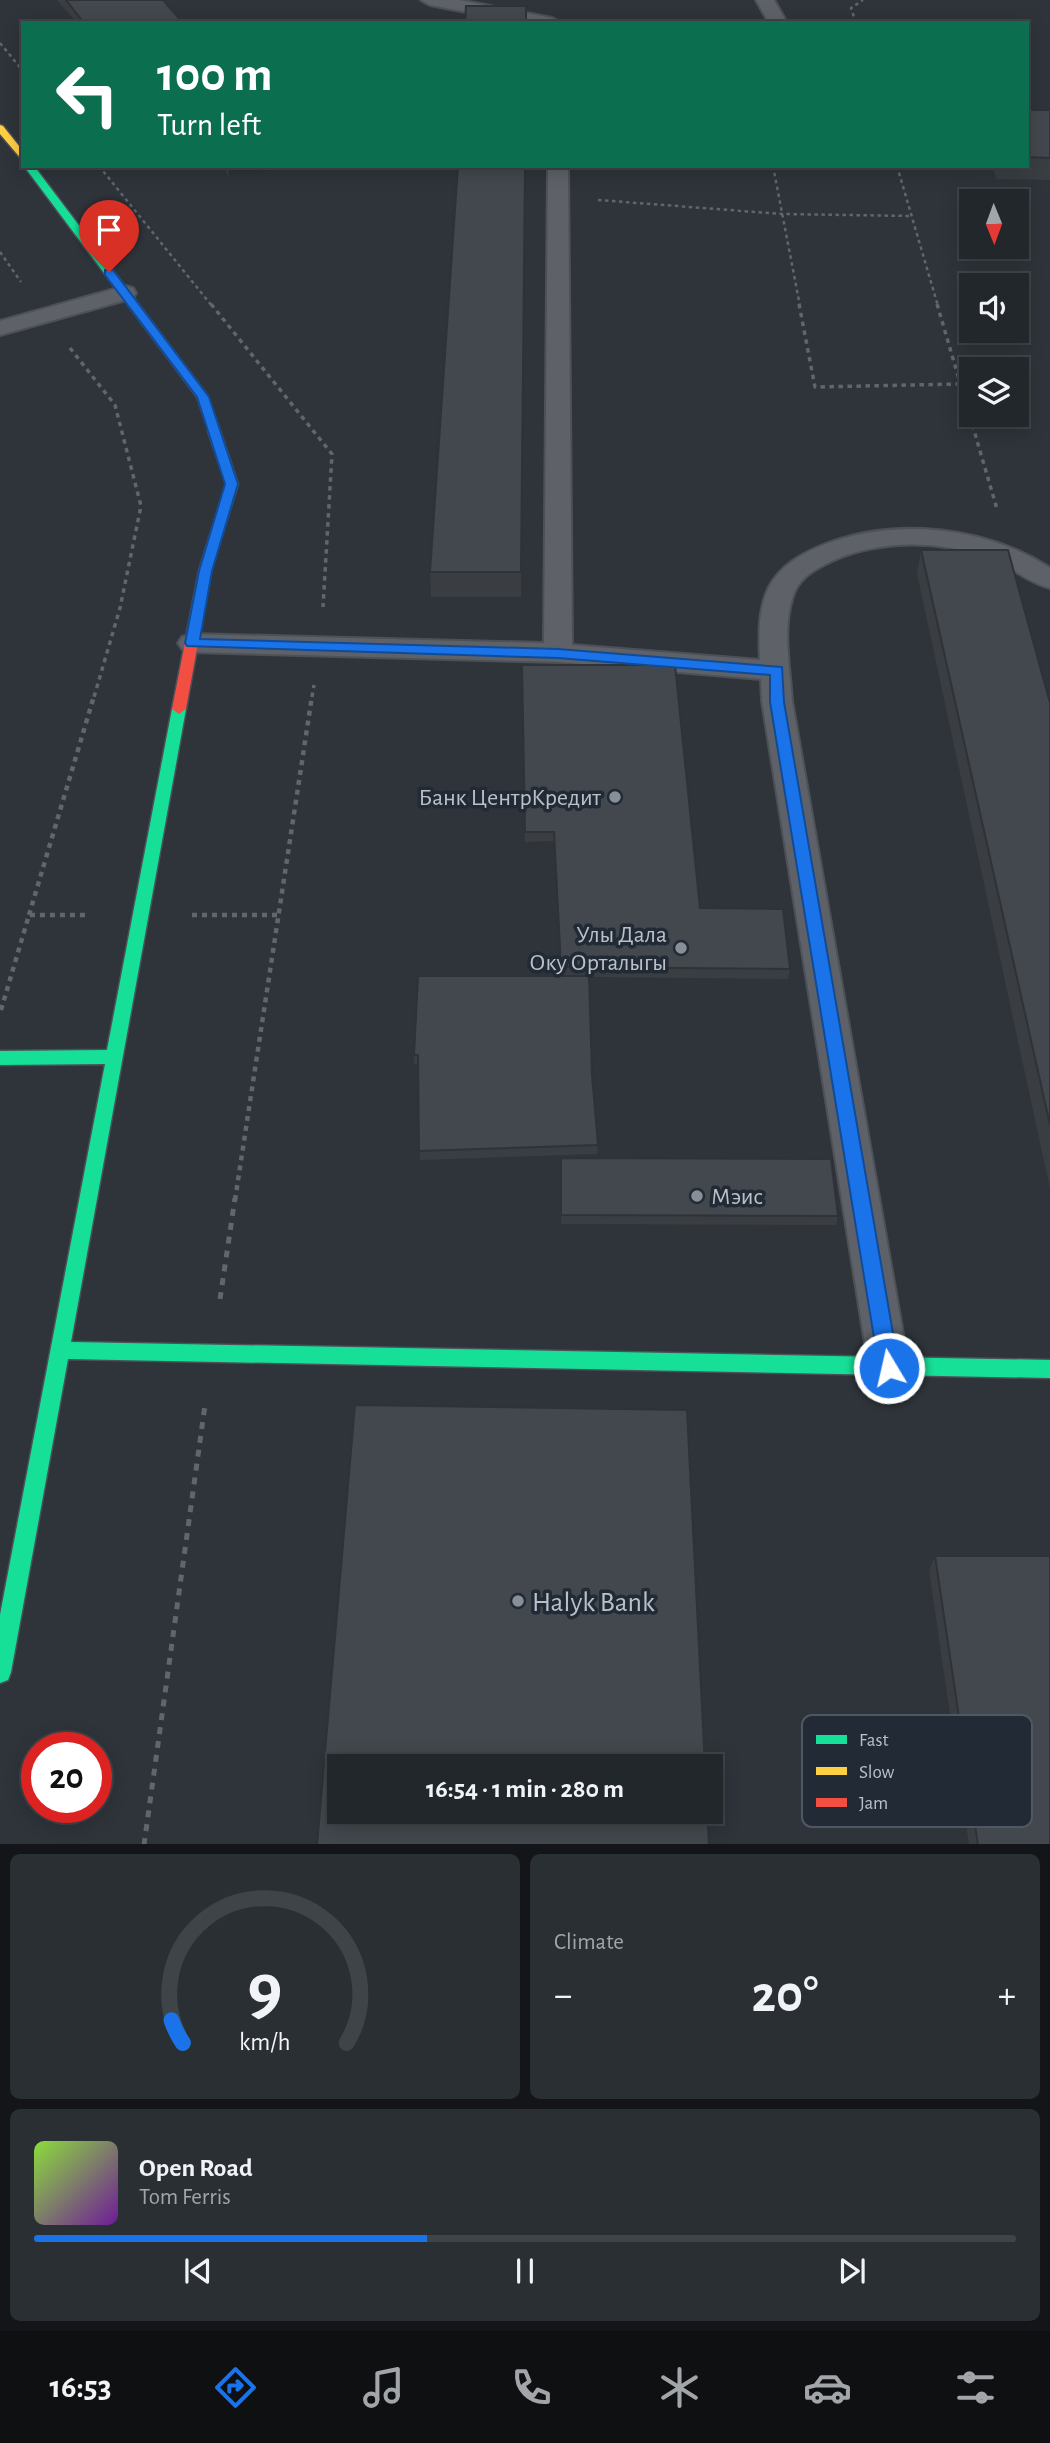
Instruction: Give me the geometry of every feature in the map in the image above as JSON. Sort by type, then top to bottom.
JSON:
[{"type":"street","points":[[0,128],[21,155]]},
{"type":"street","points":[[0,1672],[205,571],[232,484],[203,397],[31,168]]},
{"type":"street","points":[[0,1058],[116,1057]]},
{"type":"street","points":[[62,1350],[1050,1369]]},
{"type":"lane","points":[[430,0],[541,21]]},
{"type":"lane","points":[[553,0],[557,21]]},
{"type":"lane","points":[[765,0],[777,21]]},
{"type":"lane","points":[[558,168],[558,653]]},
{"type":"lane","points":[[0,328],[125,293]]},
{"type":"lane","points":[[889,1368],[777,702],[775,605],[785,584],[802,566],[839,547],[887,536],[959,541],[1011,557],[1047,573]]},
{"type":"lane","points":[[192,643],[558,653],[777,671]]},
{"type":"path","points":[[855,21],[851,8],[863,0]]},
{"type":"path","points":[[0,43],[21,69]]},
{"type":"path","points":[[101,168],[332,454],[320,647],[212,1354],[144,1844]]},
{"type":"path","points":[[773,168],[815,387],[959,384]]},
{"type":"path","points":[[899,168],[959,377]]},
{"type":"path","points":[[558,197],[782,214],[912,216]]},
{"type":"path","points":[[0,252],[45,316],[116,405],[141,506],[120,608],[29,915]]},
{"type":"path","points":[[973,427],[1011,557]]},
{"type":"building","points":[[66,0],[163,0],[181,21],[82,21]]},
{"type":"building","points":[[466,6],[526,6],[526,21],[465,21]]},
{"type":"building","points":[[1029,110],[1050,110],[1050,158],[1029,157]]},
{"type":"building","points":[[458,168],[525,168],[521,572],[430,572]]},
{"type":"building","points":[[921,550],[1008,550],[1050,703],[1050,1125]]},
{"type":"building","points":[[522,665],[675,665],[700,908],[783,909],[790,969],[561,967],[554,832],[525,832]]},
{"type":"building","points":[[418,976],[589,976],[592,1075],[598,1145],[419,1151],[418,1055],[414,1055]]},
{"type":"building","name":"Мэис","points":[[561,1158],[831,1159],[838,1216],[561,1215]]},
{"type":"building","name":"Halyk Bank","points":[[355,1405],[687,1410],[704,1754],[327,1754],[327,1824],[708,1824],[709,1844],[317,1844]]},
{"type":"building","points":[[935,1556],[1050,1556],[1050,1844],[978,1844],[975,1827],[1032,1827],[1032,1715],[959,1715]]},
{"type":"traffic: fast","points":[[31,168],[203,397],[214,431]]},
{"type":"traffic: fast","points":[[0,1672],[179,709]]},
{"type":"traffic: fast","points":[[0,1058],[116,1057]]},
{"type":"traffic: fast","points":[[62,1350],[1050,1369]]},
{"type":"traffic: slow","points":[[0,128],[21,155]]},
{"type":"traffic: jam","points":[[179,709],[205,571],[232,484],[214,431]]},
{"type":"place","name":"Банк ЦентрКредит","points":[[615,797]]},
{"type":"place","name":"Улы Дала Оку Орталыгы","points":[[681,948]]},
{"type":"place","name":"Мэис","points":[[697,1196]]},
{"type":"place","name":"Halyk Bank","points":[[518,1601]]},
{"type":"route","points":[[109,272],[203,397],[232,484],[205,571],[192,643],[558,653],[777,671],[777,702],[889,1368]]}]
